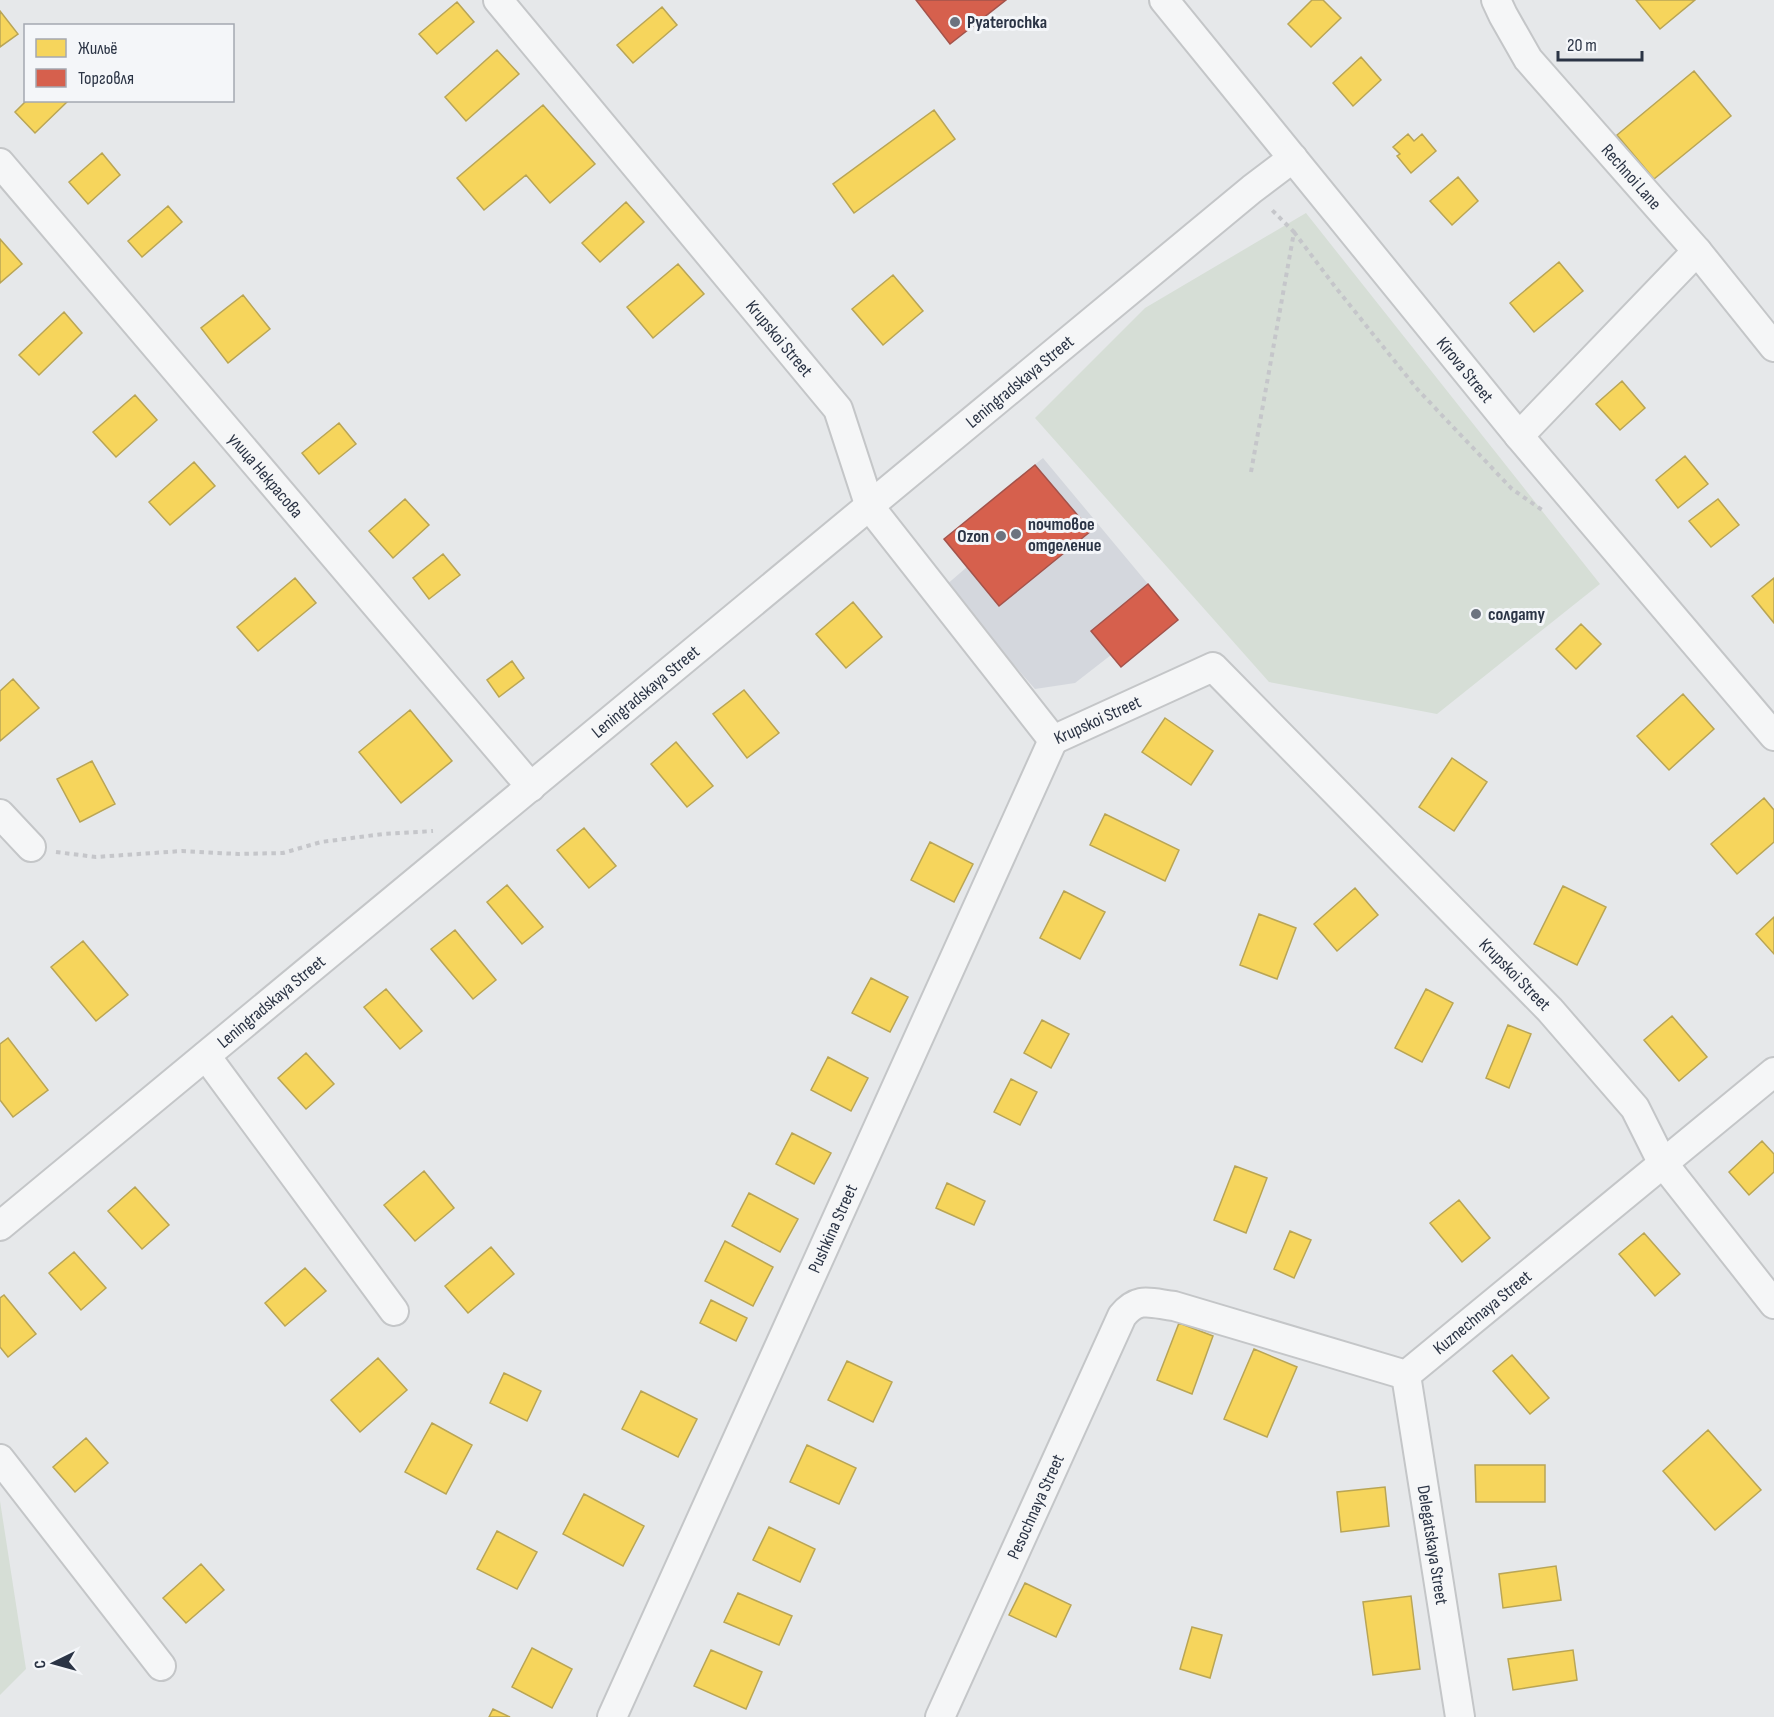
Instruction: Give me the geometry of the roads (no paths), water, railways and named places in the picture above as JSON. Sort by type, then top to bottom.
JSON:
[{"type":"street","name":"Krupskoi Street","points":[[498,0],[838,409],[870,507],[1053,740],[1213,667],[1550,1010],[1635,1108],[1662,1162],[1774,1304]]},
{"type":"street","name":"Kirova Street","points":[[1164,0],[1519,436],[1774,736]]},
{"type":"street","name":"Rechnoi Lane","points":[[1496,0],[1528,59],[1697,251],[1774,347]]},
{"type":"street","name":"Leningradskaya Street","points":[[0,1226],[1252,189],[1293,158]]},
{"type":"street","name":"улица Некрасова","points":[[0,163],[531,787]]},
{"type":"street","points":[[1519,436],[1697,251]]},
{"type":"street","name":"Pushkina Street","points":[[612,1717],[1053,740]]},
{"type":"street","points":[[0,814],[32,847]]},
{"type":"street","points":[[206,1056],[394,1311]]},
{"type":"street","name":"Kuznechnaya Street","points":[[1406,1375],[1774,1072]]},
{"type":"street","name":"Pesochnaya Street","points":[[940,1717],[1122,1316],[1129,1307],[1138,1302],[1174,1306],[1406,1375]]},
{"type":"street","name":"Delegatskaya Street","points":[[1406,1375],[1460,1717]]},
{"type":"street","points":[[0,1459],[161,1666]]},
{"type":"place","name":"Pyaterochka","points":[[955,22]]},
{"type":"place","name":"почтовое отделение","points":[[1016,534]]},
{"type":"place","name":"Ozon","points":[[1001,536]]},
{"type":"place","name":"солдату","points":[[1476,614]]}]
